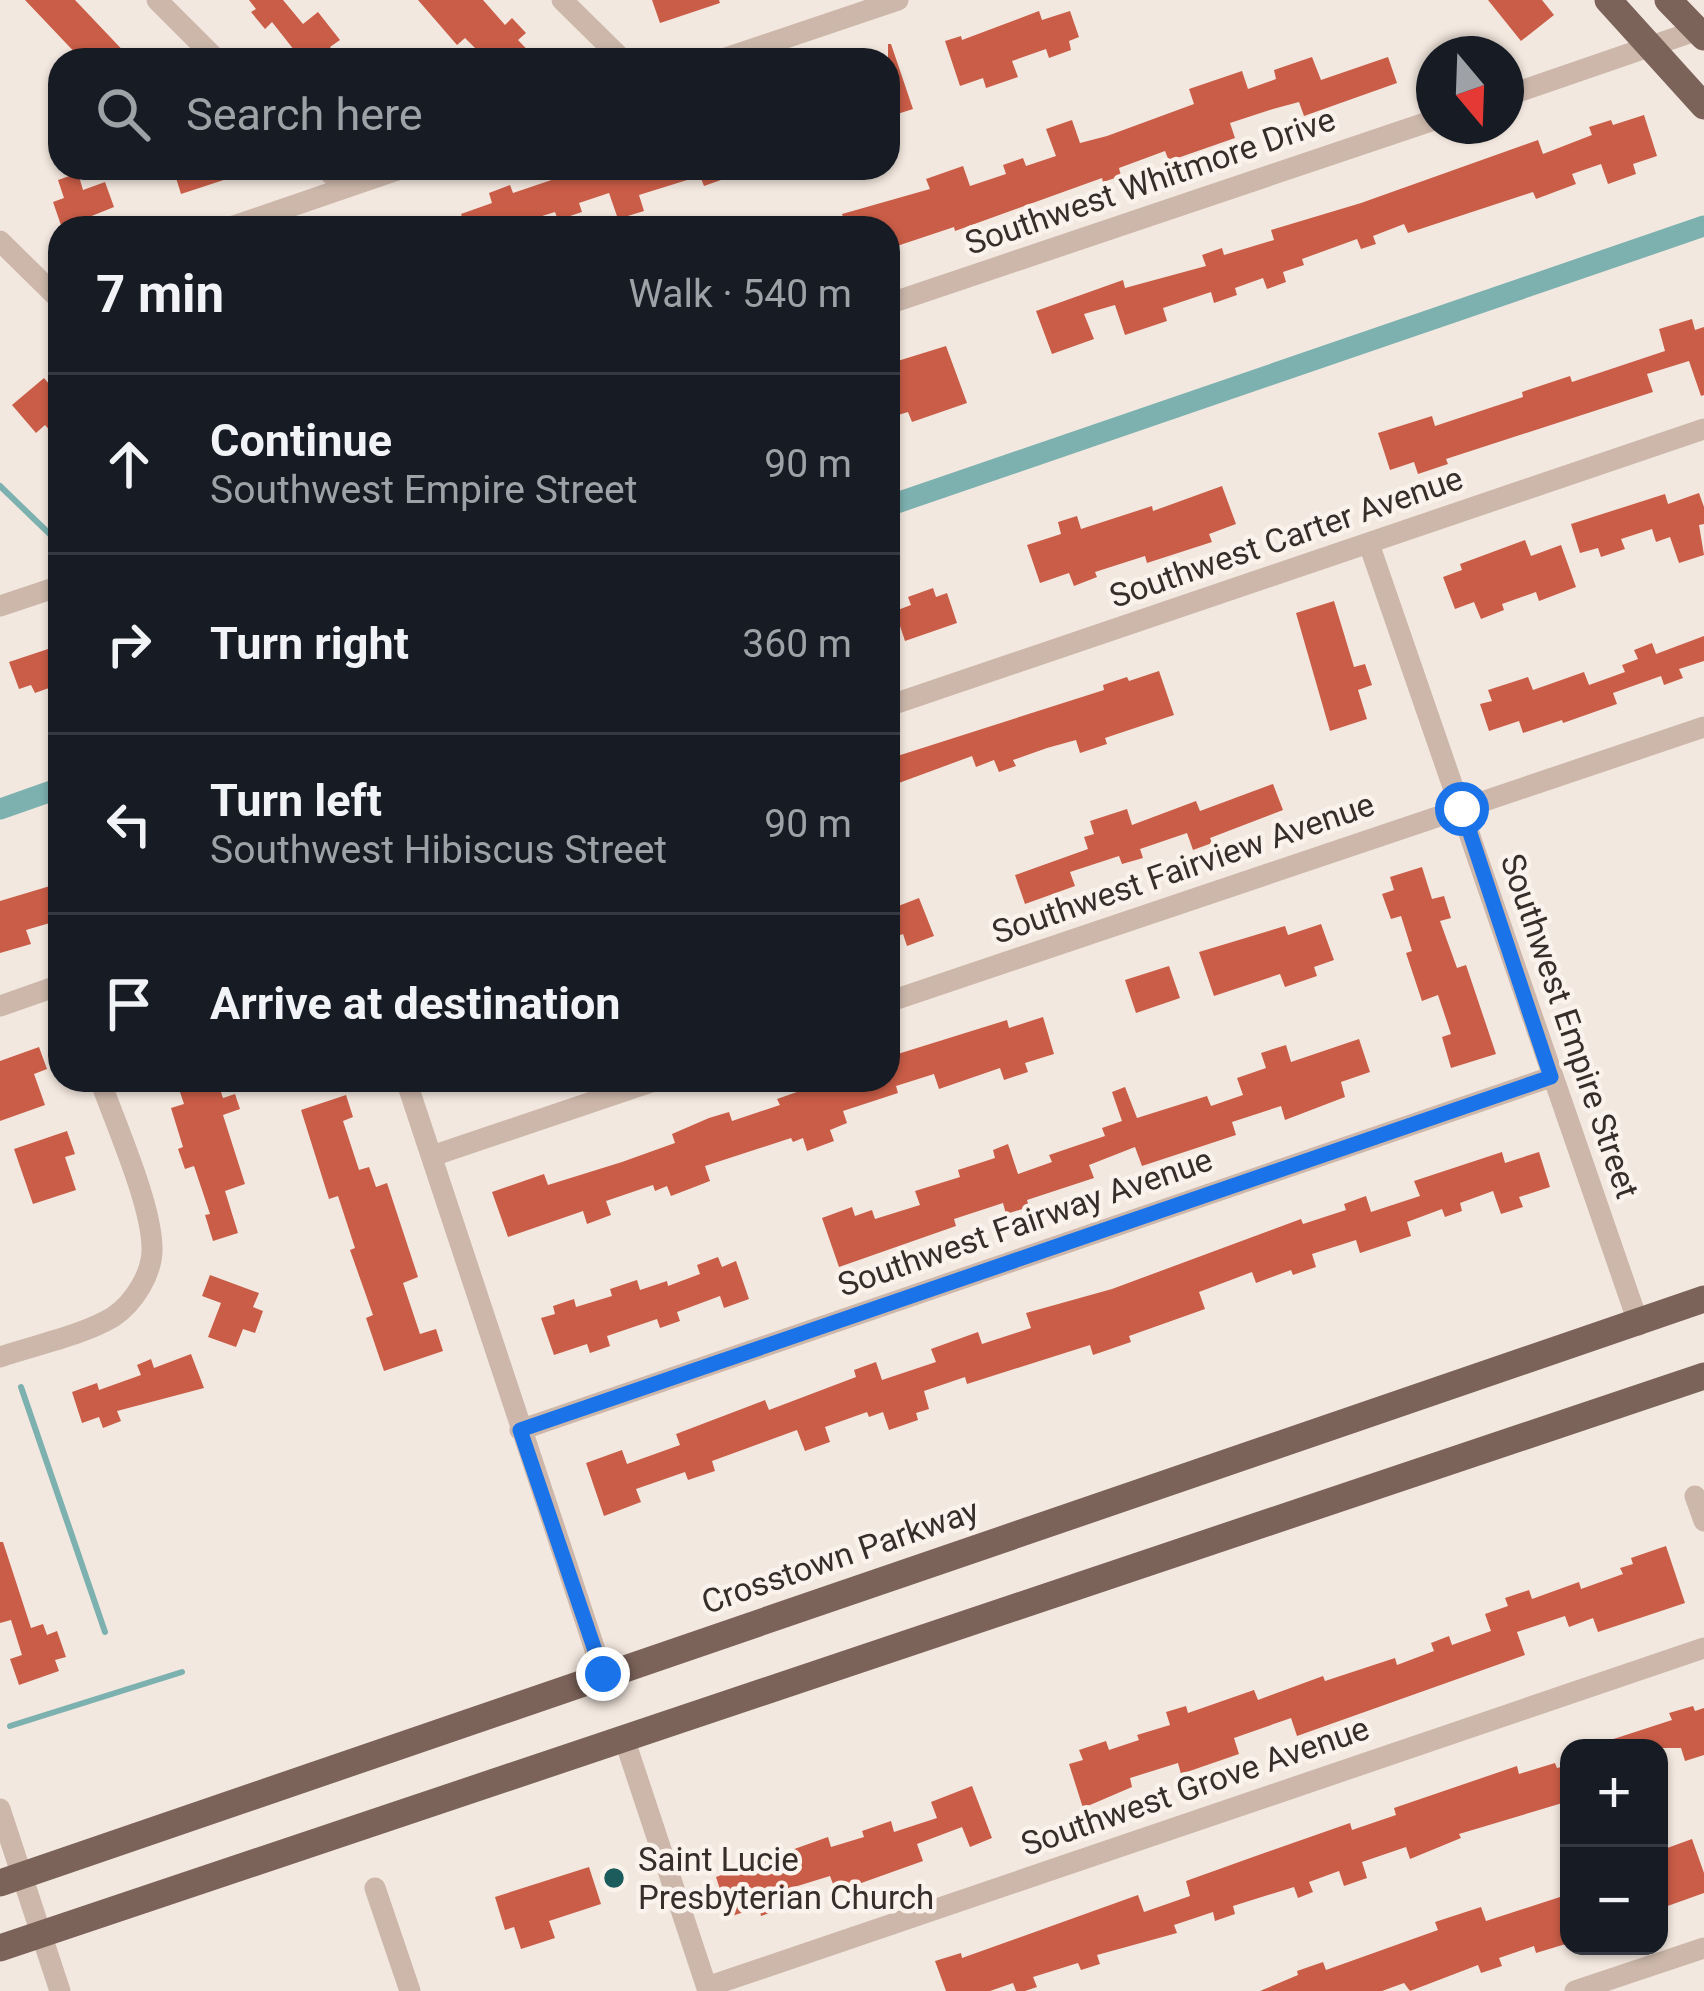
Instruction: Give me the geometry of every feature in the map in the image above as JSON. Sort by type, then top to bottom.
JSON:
[{"type":"main road","points":[[1608,0],[1704,106]]},
{"type":"main road","points":[[1668,0],[1702,32]]},
{"type":"main road","name":"Crosstown Parkway","points":[[11,1879],[1704,1299]]},
{"type":"main road","points":[[0,1948],[1704,1376]]},
{"type":"street","points":[[157,0],[205,48]]},
{"type":"street","points":[[562,0],[611,48]]},
{"type":"street","points":[[756,48],[898,0]]},
{"type":"street","points":[[1524,89],[1702,32]]},
{"type":"street","name":"Southwest Whitmore Drive","points":[[900,300],[1416,126]]},
{"type":"street","points":[[337,180],[345,188]]},
{"type":"street","points":[[263,216],[368,180]]},
{"type":"street","points":[[0,241],[48,285]]},
{"type":"street","name":"Southwest Carter Avenue","points":[[900,702],[1704,429]]},
{"type":"street","name":"Southwest Empire Street","points":[[1369,544],[1639,1324]]},
{"type":"street","points":[[0,606],[48,590]]},
{"type":"street","name":"Southwest Fairview Avenue","points":[[900,998],[1704,727]]},
{"type":"street","points":[[0,1006],[48,989]]},
{"type":"street","name":"Southwest Fairway Avenue","points":[[520,1430],[1551,1077]]},
{"type":"street","points":[[0,1357],[110,1319],[130,1304],[146,1276],[153,1249],[145,1211],[104,1092]]},
{"type":"street","points":[[410,1092],[603,1674]]},
{"type":"street","points":[[432,1156],[621,1092]]},
{"type":"street","points":[[1695,1496],[1704,1521]]},
{"type":"street","name":"Southwest Grove Avenue","points":[[707,1989],[1704,1648]]},
{"type":"street","points":[[625,1741],[707,1989]]},
{"type":"street","points":[[0,1809],[11,1879],[42,1934],[60,1991]]},
{"type":"street","points":[[375,1888],[410,1991]]},
{"type":"street","points":[[1575,1991],[1704,1948]]},
{"type":"building","points":[[25,0],[75,0],[121,48],[71,48]]},
{"type":"building","points":[[249,0],[283,0],[303,24],[318,12],[340,40],[331,48],[293,48],[272,22],[265,29],[251,12],[256,9]]},
{"type":"building","points":[[418,0],[483,0],[505,25],[512,18],[526,33],[518,40],[526,48],[475,48],[465,38],[457,45]]},
{"type":"building","points":[[652,0],[719,0],[720,3],[660,23]]},
{"type":"building","points":[[1488,0],[1542,0],[1554,15],[1524,39]]},
{"type":"building","points":[[1039,11],[1042,20],[1070,11],[1079,37],[1069,41],[1071,50],[1049,58],[1046,49],[1012,61],[1018,77],[986,88],[983,78],[960,86],[945,41],[961,36],[962,40]]},
{"type":"building","points":[[1312,57],[1321,80],[1388,57],[1397,83],[1304,116],[1299,102],[1230,123],[1235,138],[1169,161],[1165,151],[1119,168],[1121,176],[1103,182],[1102,178],[955,231],[954,227],[900,245],[900,216],[842,214],[930,189],[926,179],[963,166],[970,186],[1006,174],[1003,165],[1023,158],[1026,166],[1056,156],[1046,129],[1072,120],[1080,143],[1194,104],[1189,89],[1242,71],[1248,89],[1276,79],[1274,70]]},
{"type":"building","points":[[900,71],[913,109],[900,113]]},
{"type":"building","points":[[1644,115],[1657,156],[1633,164],[1636,174],[1608,184],[1601,164],[1572,174],[1576,184],[1536,199],[1533,192],[1408,233],[1404,224],[1373,236],[1376,244],[1361,249],[1357,239],[1302,259],[1304,265],[1283,272],[1286,282],[1267,289],[1263,278],[1235,288],[1237,295],[1214,303],[1211,292],[1163,308],[1167,321],[1125,335],[1115,305],[1084,314],[1094,339],[1052,354],[1036,311],[1123,280],[1125,288],[1206,266],[1202,255],[1222,248],[1224,255],[1274,240],[1271,230],[1538,140],[1543,154],[1592,135],[1589,127]]},
{"type":"building","points":[[58,180],[80,180],[83,190],[105,182],[114,207],[92,216],[58,216],[53,202],[64,198]]},
{"type":"building","points":[[177,180],[224,180],[181,194]]},
{"type":"building","points":[[551,180],[687,180],[639,195],[644,211],[628,216],[617,216],[609,193],[579,203],[582,212],[570,216],[555,212],[462,216],[492,203],[489,193],[510,185],[513,193]]},
{"type":"building","points":[[1692,319],[1695,330],[1704,327],[1704,395],[1689,361],[1647,374],[1653,392],[1446,459],[1448,464],[1418,474],[1414,462],[1390,470],[1378,433],[1432,416],[1435,426],[1570,376],[1572,382],[1665,351],[1659,329]]},
{"type":"building","points":[[946,346],[967,403],[912,422],[908,412],[900,414],[900,360]]},
{"type":"building","points":[[44,378],[48,383],[48,428],[45,425],[36,433],[12,405]]},
{"type":"building","points":[[1222,486],[1236,524],[1209,534],[1212,542],[1147,563],[1145,556],[1095,572],[1097,577],[1074,586],[1069,573],[1040,583],[1027,545],[1061,534],[1058,522],[1077,516],[1081,529],[1152,506],[1153,511]]},
{"type":"building","points":[[1699,493],[1704,507],[1704,524],[1699,525],[1704,555],[1679,563],[1670,537],[1656,542],[1652,529],[1621,539],[1625,549],[1601,557],[1598,548],[1580,553],[1571,524],[1665,494],[1668,504]]},
{"type":"building","points":[[1525,540],[1531,556],[1561,545],[1576,587],[1539,601],[1536,592],[1502,604],[1504,610],[1481,619],[1474,602],[1455,609],[1443,577],[1462,570],[1460,564]]},
{"type":"building","points":[[933,588],[936,597],[947,593],[957,623],[905,641],[900,609],[911,605],[908,597]]},
{"type":"building","points":[[1334,601],[1354,667],[1365,664],[1372,685],[1358,690],[1367,719],[1330,731],[1296,613]]},
{"type":"building","points":[[1704,636],[1704,661],[1679,669],[1683,678],[1664,685],[1661,676],[1613,693],[1617,704],[1563,723],[1523,733],[1519,721],[1489,731],[1480,704],[1492,701],[1488,690],[1528,677],[1533,690],[1584,672],[1589,685],[1625,672],[1622,665],[1638,659],[1634,650],[1652,643],[1656,654]]},
{"type":"building","points":[[48,649],[48,688],[35,693],[31,685],[19,689],[9,662]]},
{"type":"building","points":[[1159,671],[1174,715],[1105,738],[1107,744],[1080,753],[1076,740],[1013,760],[1016,766],[999,772],[994,760],[976,767],[972,756],[900,783],[900,755],[1104,690],[1103,685],[1127,677],[1129,681]]},
{"type":"building","points":[[1273,784],[1283,810],[1210,838],[1212,843],[1193,850],[1187,833],[1140,849],[1143,858],[1122,864],[1119,856],[1070,872],[1075,886],[1025,904],[1015,875],[1088,849],[1084,837],[1094,834],[1090,821],[1127,809],[1132,825],[1196,801],[1200,811]]},
{"type":"building","points":[[1422,867],[1432,899],[1444,896],[1451,918],[1440,921],[1457,968],[1466,965],[1496,1054],[1451,1068],[1442,1037],[1451,1034],[1438,995],[1422,1001],[1406,953],[1412,951],[1401,916],[1391,919],[1382,894],[1394,890],[1390,877]]},
{"type":"building","points":[[48,887],[48,924],[26,930],[31,944],[0,953],[0,901]]},
{"type":"building","points":[[919,898],[934,936],[907,946],[900,935],[900,905]]},
{"type":"building","points":[[1321,924],[1334,960],[1314,967],[1317,976],[1285,987],[1280,974],[1214,996],[1199,952],[1285,926],[1288,935]]},
{"type":"building","points":[[1169,966],[1180,998],[1136,1013],[1125,980]]},
{"type":"building","points":[[1043,1017],[1054,1054],[1025,1063],[1028,1072],[1004,1080],[1000,1068],[939,1089],[934,1074],[900,1085],[900,1053],[1007,1020],[1009,1028]]},
{"type":"building","points":[[1359,1039],[1370,1072],[1341,1082],[1345,1097],[1285,1120],[1281,1106],[1232,1122],[1236,1135],[1142,1166],[1135,1147],[1089,1165],[1094,1178],[1027,1200],[1029,1207],[1006,1214],[1003,1203],[954,1219],[956,1226],[839,1267],[822,1218],[852,1207],[855,1216],[872,1210],[875,1219],[920,1205],[915,1191],[960,1177],[958,1170],[995,1158],[993,1150],[1008,1144],[1018,1174],[1052,1162],[1049,1155],[1105,1136],[1102,1128],[1122,1121],[1112,1092],[1125,1087],[1137,1118],[1207,1096],[1211,1106],[1243,1095],[1237,1078],[1266,1068],[1261,1053],[1286,1045],[1291,1062]]},
{"type":"building","points":[[39,1047],[47,1069],[34,1074],[45,1105],[0,1121],[0,1061]]},
{"type":"building","points":[[180,1092],[221,1092],[223,1098],[235,1094],[240,1109],[223,1115],[245,1184],[225,1191],[238,1233],[213,1241],[205,1215],[210,1214],[194,1166],[185,1169],[178,1149],[183,1147],[171,1108],[184,1104]]},
{"type":"building","points":[[797,1092],[898,1093],[843,1111],[847,1123],[830,1130],[834,1141],[807,1151],[803,1138],[793,1142],[791,1138],[705,1166],[710,1181],[671,1196],[667,1186],[655,1191],[653,1185],[606,1201],[611,1215],[587,1224],[583,1211],[508,1237],[492,1192],[544,1174],[548,1185],[622,1162],[675,1143],[672,1134],[709,1118],[729,1112],[732,1121],[780,1105],[777,1099]]},
{"type":"building","points":[[346,1095],[353,1117],[343,1121],[359,1170],[369,1167],[376,1187],[387,1183],[418,1277],[403,1283],[420,1334],[436,1329],[443,1351],[384,1371],[366,1318],[373,1315],[350,1250],[355,1248],[338,1196],[329,1199],[301,1110]]},
{"type":"building","points":[[67,1131],[75,1154],[65,1157],[76,1190],[33,1204],[14,1149]]},
{"type":"building","points":[[1502,1152],[1505,1163],[1539,1152],[1550,1187],[1519,1197],[1523,1207],[1501,1214],[1493,1191],[1460,1203],[1462,1211],[1445,1217],[1442,1209],[1407,1222],[1411,1236],[1360,1253],[1356,1240],[1312,1254],[1316,1267],[1293,1275],[1291,1270],[1256,1283],[1252,1272],[1199,1292],[1205,1309],[1129,1336],[1131,1342],[1093,1355],[1090,1345],[967,1384],[965,1377],[924,1391],[929,1409],[916,1413],[918,1420],[889,1430],[883,1412],[869,1417],[867,1412],[825,1427],[830,1442],[805,1451],[797,1430],[712,1461],[715,1471],[688,1480],[685,1472],[636,1489],[641,1502],[604,1516],[586,1463],[622,1450],[627,1464],[680,1445],[676,1434],[765,1400],[769,1410],[856,1377],[854,1370],[876,1362],[882,1380],[936,1362],[931,1349],[978,1332],[982,1344],[1031,1328],[1026,1313],[1112,1289],[1301,1219],[1303,1224],[1346,1210],[1344,1204],[1366,1196],[1371,1212],[1420,1196],[1414,1181]]},
{"type":"building","points":[[718,1257],[722,1267],[736,1261],[749,1299],[724,1308],[720,1296],[677,1312],[680,1321],[660,1328],[657,1319],[607,1336],[610,1346],[590,1353],[587,1344],[554,1355],[541,1318],[555,1314],[553,1306],[574,1299],[576,1307],[612,1296],[610,1289],[637,1280],[640,1290],[667,1281],[668,1286],[700,1274],[697,1265]]},
{"type":"building","points":[[210,1275],[259,1293],[253,1307],[263,1311],[255,1333],[243,1329],[236,1347],[208,1337],[221,1303],[202,1296]]},
{"type":"building","points":[[191,1354],[204,1388],[117,1411],[121,1421],[103,1428],[99,1417],[82,1423],[72,1392],[97,1383],[99,1390],[141,1375],[137,1365],[151,1359],[154,1368]]},
{"type":"building","points":[[0,1542],[31,1628],[43,1624],[47,1635],[57,1631],[66,1657],[55,1660],[59,1671],[19,1685],[10,1659],[22,1655],[11,1620],[0,1623]]},
{"type":"building","points":[[1666,1546],[1685,1603],[1598,1632],[1593,1618],[1569,1627],[1565,1616],[1517,1632],[1525,1655],[1297,1736],[1291,1718],[1234,1738],[1239,1754],[1181,1774],[1178,1763],[1130,1778],[1132,1787],[1083,1808],[1069,1764],[1083,1760],[1079,1750],[1106,1741],[1109,1750],[1139,1740],[1137,1735],[1170,1725],[1166,1712],[1186,1706],[1188,1713],[1254,1690],[1258,1700],[1323,1676],[1325,1681],[1395,1658],[1397,1665],[1434,1651],[1431,1643],[1449,1636],[1452,1645],[1491,1631],[1485,1614],[1508,1606],[1505,1598],[1529,1590],[1532,1599],[1579,1582],[1581,1589],[1623,1574],[1620,1568],[1633,1564],[1631,1558]]},
{"type":"building","points":[[1704,1708],[1704,1755],[1685,1761],[1681,1748],[1668,1748],[1668,1739],[1613,1739],[1672,1720],[1669,1713]]},
{"type":"building","points":[[1555,1763],[1560,1767],[1560,1804],[1459,1834],[1461,1838],[1410,1859],[1406,1847],[1362,1862],[1367,1878],[1344,1886],[1339,1871],[1309,1882],[1313,1892],[1298,1898],[1294,1887],[1233,1906],[1235,1914],[1215,1921],[1213,1912],[1174,1925],[1177,1933],[1097,1955],[1100,1964],[1081,1970],[1078,1963],[1033,1977],[1037,1987],[1025,1991],[1016,1991],[1013,1983],[990,1991],[946,1991],[935,1961],[961,1953],[962,1958],[1138,1895],[1144,1912],[1190,1896],[1186,1881],[1350,1823],[1352,1830],[1396,1815],[1394,1808],[1517,1766],[1519,1774]]},
{"type":"building","points":[[972,1786],[992,1838],[970,1847],[962,1827],[917,1844],[923,1861],[836,1892],[830,1876],[778,1892],[783,1908],[761,1916],[759,1907],[729,1917],[716,1877],[828,1837],[831,1847],[864,1837],[862,1831],[891,1821],[894,1832],[937,1818],[931,1802]]},
{"type":"building","points":[[1692,1839],[1704,1873],[1704,1893],[1668,1906],[1668,1848]]},
{"type":"building","points":[[589,1867],[601,1904],[549,1921],[555,1938],[521,1949],[514,1927],[505,1930],[495,1897]]},
{"type":"building","points":[[1560,1897],[1560,1946],[1536,1953],[1534,1946],[1499,1958],[1502,1966],[1481,1973],[1478,1965],[1410,1991],[1404,1983],[1382,1991],[1260,1991],[1323,1962],[1326,1970],[1438,1930],[1435,1922],[1481,1907],[1486,1921]]},
{"type":"waterway","points":[[900,502],[1704,226]]},
{"type":"waterway","points":[[0,486],[48,532]]},
{"type":"waterway","points":[[0,809],[48,792]]},
{"type":"waterway","points":[[21,1387],[105,1632]]},
{"type":"waterway","points":[[10,1726],[182,1672]]},
{"type":"place","name":"Saint Lucie Presbyterian Church","points":[[614,1878]]},
{"type":"route","points":[[603,1674],[520,1430],[1551,1077],[1462,809]]}]
